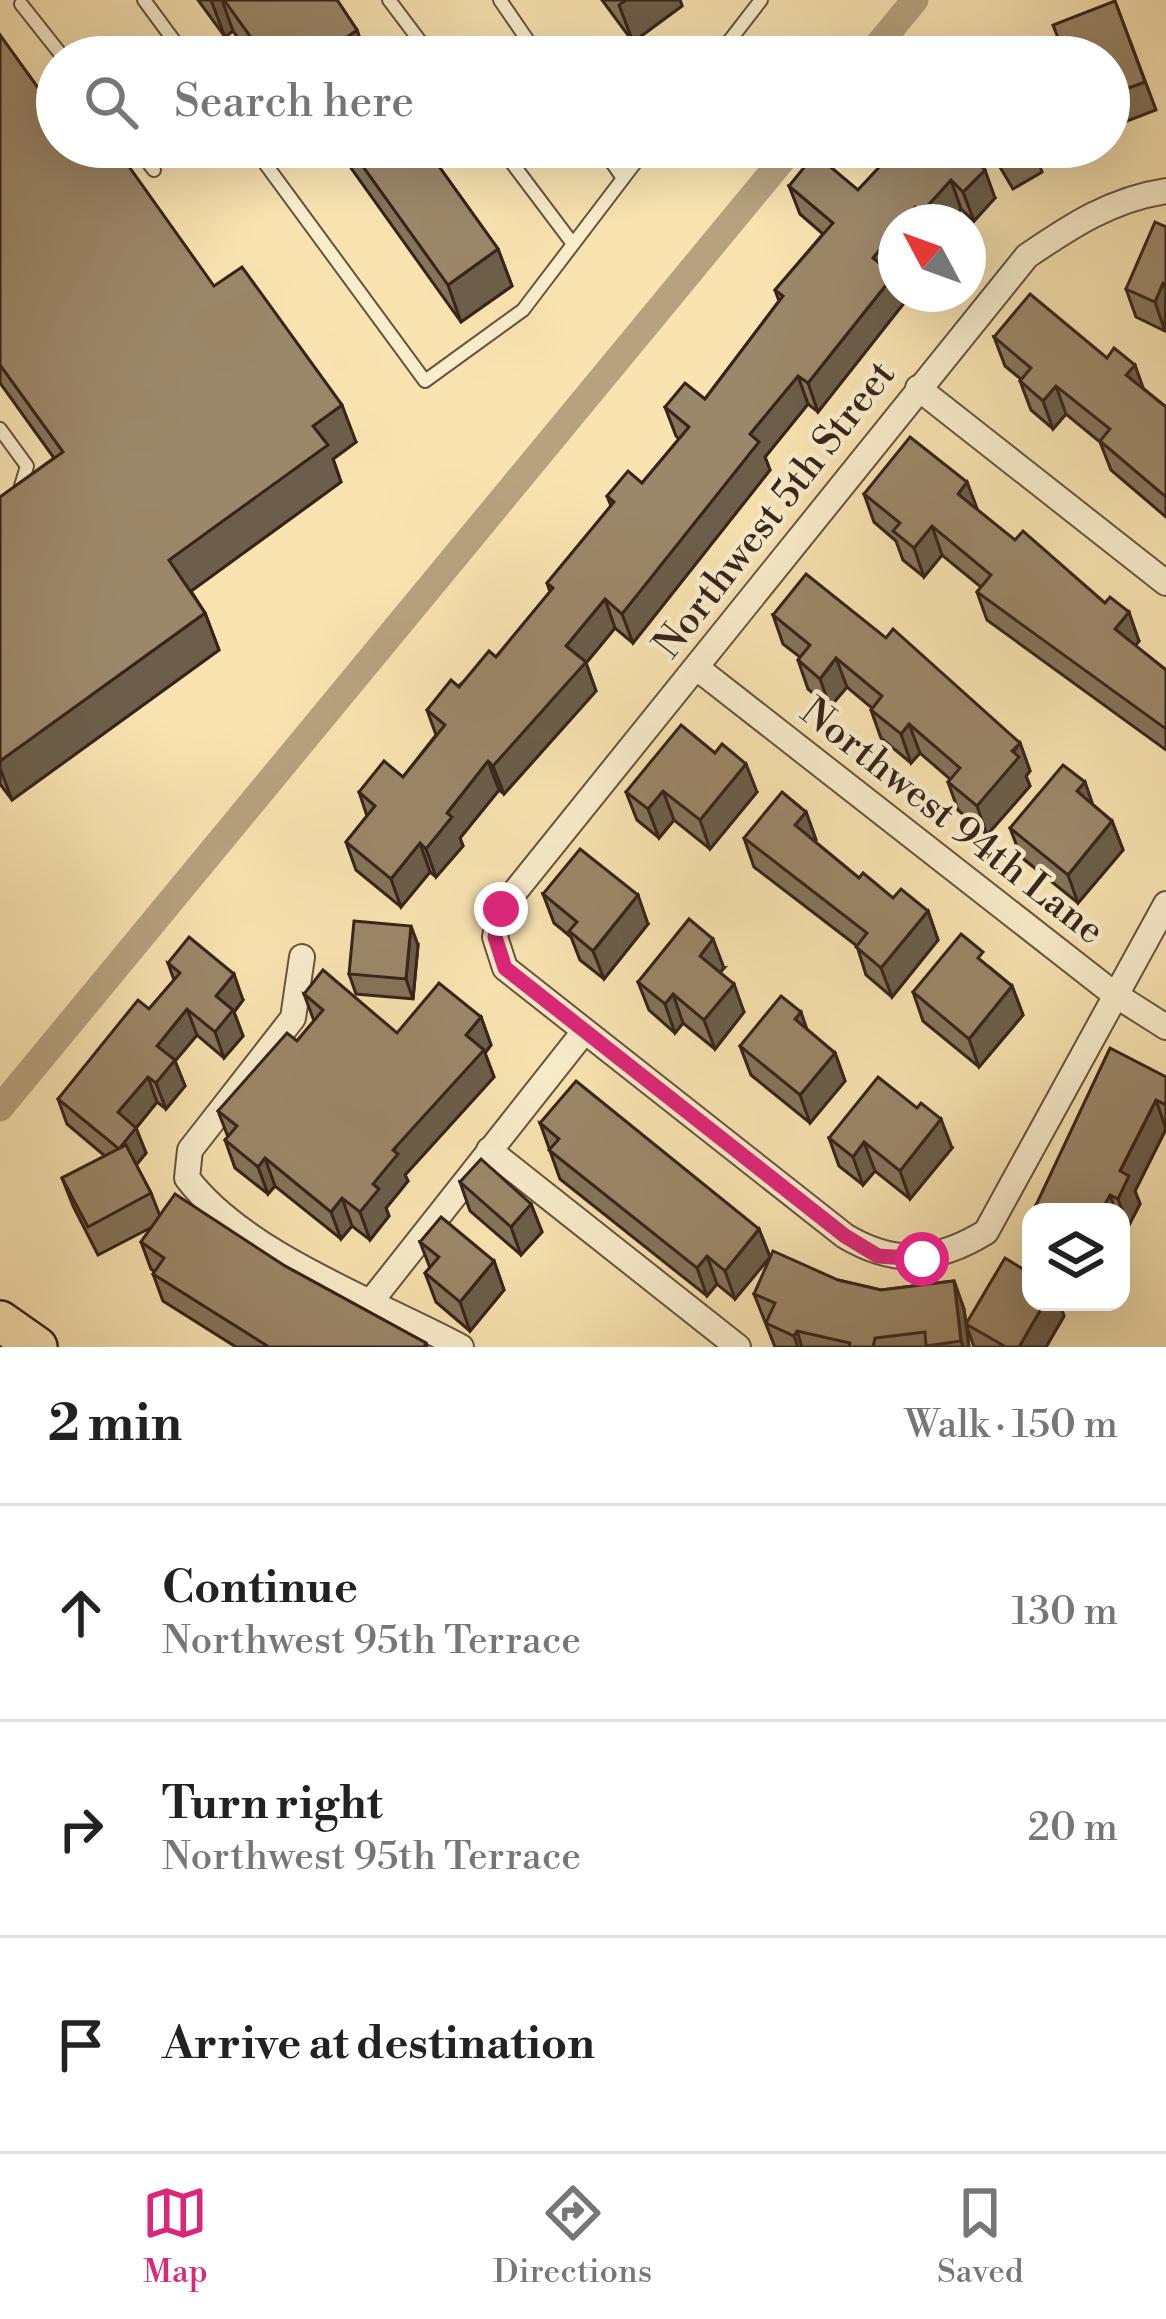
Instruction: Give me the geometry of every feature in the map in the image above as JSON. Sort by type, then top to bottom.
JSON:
[{"type":"main road","points":[[0,1321],[37,1347]]},
{"type":"street","name":"Northwest 5th Street","points":[[583,1033],[505,968],[495,937],[501,909],[1027,256],[1082,218],[1138,195],[1166,191]]},
{"type":"street","points":[[918,388],[1166,583]]},
{"type":"street","name":"Northwest 94th Lane","points":[[697,668],[1114,994],[1166,1027]]},
{"type":"street","points":[[372,1300],[583,1033],[845,1236],[878,1256],[922,1259],[957,1250],[986,1232],[1166,904]]},
{"type":"street","points":[[302,957],[293,1018],[190,1150],[187,1178],[205,1202],[290,1259],[461,1347]]},
{"type":"street","points":[[489,1150],[738,1347]]},
{"type":"lane","points":[[145,0],[171,36]]},
{"type":"lane","points":[[389,0],[416,36]]},
{"type":"lane","points":[[500,0],[525,36]]},
{"type":"lane","points":[[733,36],[761,0]]},
{"type":"lane","points":[[21,4],[46,36]]},
{"type":"lane","points":[[268,168],[425,381],[523,310],[631,168]]},
{"type":"lane","points":[[516,168],[573,244]]},
{"type":"lane","points":[[616,168],[623,178]]},
{"type":"lane","points":[[0,429],[28,466],[18,496],[0,510]]},
{"type":"building","points":[[224,0],[337,0],[357,30],[348,36],[250,36]]},
{"type":"building","points":[[1115,1],[1128,36],[1057,36],[1053,25]]},
{"type":"building","points":[[0,35],[36,85],[36,168],[130,168],[214,286],[242,267],[342,405],[313,426],[328,445],[169,560],[205,613],[0,761],[0,497],[63,452],[0,365]]},
{"type":"building","points":[[1130,42],[1145,82],[1130,87]]},
{"type":"building","points":[[364,168],[440,168],[498,249],[448,285]]},
{"type":"building","points":[[804,168],[832,168],[858,190],[878,168],[985,170],[963,192],[951,180],[929,204],[878,204],[878,252],[873,258],[878,262],[878,295],[808,383],[798,376],[750,434],[759,442],[622,614],[605,599],[566,646],[586,662],[493,766],[488,761],[426,849],[420,843],[391,879],[346,842],[375,806],[359,792],[384,761],[403,777],[445,725],[427,710],[451,680],[459,687],[489,651],[496,657],[553,588],[547,583],[614,502],[607,496],[628,471],[642,483],[689,427],[665,407],[685,383],[705,399],[783,296],[775,290],[833,223],[789,186]]},
{"type":"building","points":[[1155,222],[1166,227],[1166,284],[1155,302],[1126,289]]},
{"type":"building","points":[[1030,294],[1107,358],[1114,348],[1135,365],[1126,375],[1166,407],[1166,497],[1100,441],[1110,429],[1056,386],[1043,401],[1020,381],[1031,368],[994,337]]},
{"type":"building","points":[[910,437],[967,482],[958,494],[1015,540],[1023,531],[1105,603],[1110,597],[1129,612],[1115,629],[1166,670],[1166,729],[977,592],[991,575],[932,526],[914,548],[893,531],[900,523],[864,494]]},
{"type":"building","points":[[806,574],[886,638],[893,629],[1020,743],[1012,751],[1019,757],[977,806],[948,782],[960,768],[909,724],[901,734],[871,710],[882,696],[836,658],[820,679],[798,660],[810,645],[773,615]]},
{"type":"building","points":[[681,725],[715,753],[722,744],[746,764],[700,820],[663,791],[648,809],[626,792]]},
{"type":"building","points":[[1063,765],[1085,782],[1077,791],[1112,821],[1068,875],[1010,828]]},
{"type":"building","points":[[782,792],[806,812],[795,825],[859,878],[863,873],[893,898],[901,889],[928,911],[881,968],[856,947],[867,933],[744,838]]},
{"type":"building","points":[[580,849],[638,895],[593,951],[569,931],[577,922],[543,894]]},
{"type":"building","points":[[689,919],[713,939],[700,956],[734,984],[704,1020],[673,994],[665,1004],[638,982]]},
{"type":"building","points":[[354,921],[411,926],[406,979],[349,974]]},
{"type":"building","points":[[961,934],[983,952],[978,958],[1012,986],[969,1039],[913,992]]},
{"type":"building","points":[[189,937],[234,974],[216,996],[233,1010],[215,1032],[187,1009],[157,1046],[175,1060],[156,1083],[148,1077],[118,1112],[136,1128],[119,1149],[58,1099],[138,1000],[149,1009],[180,973],[168,963]]},
{"type":"building","points":[[323,970],[397,1033],[439,983],[481,1017],[466,1035],[484,1050],[393,1150],[398,1154],[373,1184],[379,1189],[360,1212],[342,1198],[331,1212],[265,1158],[258,1167],[225,1140],[237,1126],[218,1111],[287,1033],[297,1041],[323,1010],[304,994]]},
{"type":"building","points":[[781,996],[801,1012],[795,1019],[835,1053],[800,1095],[740,1046]]},
{"type":"building","points":[[1110,1048],[1166,1077],[1166,1105],[1156,1100],[1120,1171],[1129,1176],[1118,1199],[1110,1195],[1106,1203],[1037,1203]]},
{"type":"building","points":[[878,1077],[917,1108],[921,1103],[941,1119],[900,1171],[864,1142],[853,1157],[829,1138]]},
{"type":"building","points":[[576,1081],[759,1229],[725,1271],[707,1256],[697,1268],[549,1150],[559,1139],[540,1123]]},
{"type":"building","points":[[126,1145],[151,1193],[88,1227],[62,1178]]},
{"type":"building","points":[[481,1159],[531,1204],[511,1227],[460,1182]]},
{"type":"building","points":[[175,1194],[285,1266],[426,1343],[424,1347],[269,1347],[153,1274],[164,1258],[141,1242]]},
{"type":"building","points":[[441,1217],[494,1261],[460,1302],[425,1273],[439,1257],[420,1242]]},
{"type":"building","points":[[773,1251],[838,1280],[881,1290],[954,1281],[961,1341],[926,1346],[925,1332],[875,1338],[873,1347],[849,1347],[850,1343],[797,1331],[794,1336],[766,1323],[775,1303],[754,1294]]},
{"type":"building","points":[[1005,1258],[1022,1268],[1022,1311],[1040,1311],[1019,1347],[1006,1347],[966,1324]]},
{"type":"waterway","points":[[885,36],[915,0]]},
{"type":"waterway","points":[[0,1108],[776,168]]},
{"type":"route","points":[[501,909],[495,937],[505,968],[583,1033],[845,1236],[878,1256],[922,1259]]}]
